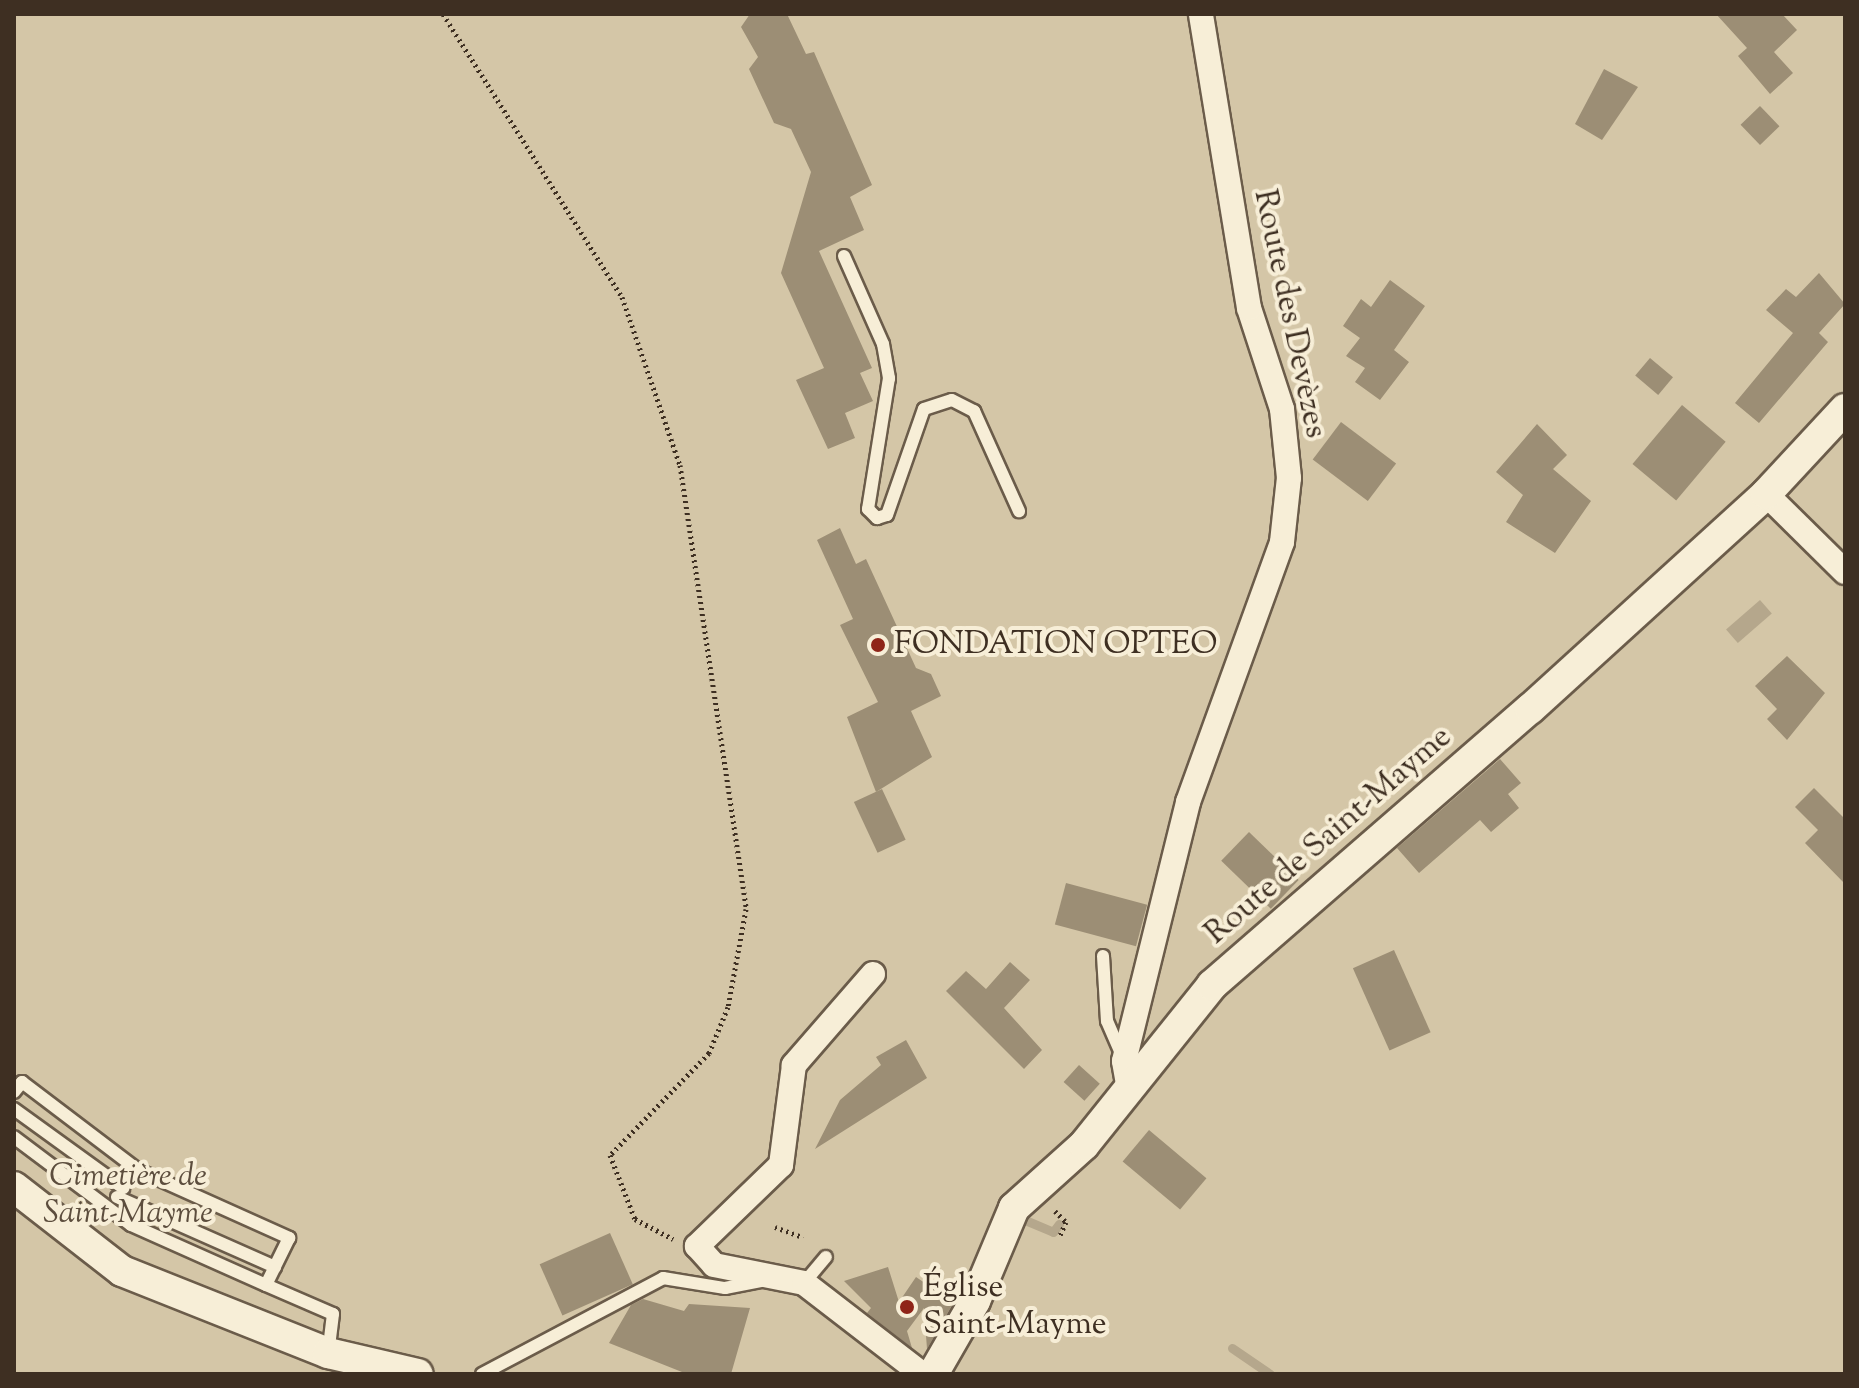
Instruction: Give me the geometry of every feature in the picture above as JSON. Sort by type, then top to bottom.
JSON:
[{"type":"street","name":"Route des Devèzes","points":[[1126,1072],[1188,802],[1282,542],[1289,478],[1282,409],[1249,308],[1201,14]]},
{"type":"street","name":"Route de Saint-Mayme","points":[[933,1374],[985,1254],[1014,1208],[1084,1145],[1126,1072],[1212,985],[1766,494],[1845,409]]},
{"type":"street","points":[[1766,494],[1845,572]]},
{"type":"street","points":[[873,974],[794,1065],[781,1165],[697,1246],[714,1265],[767,1280],[804,1283],[922,1374]]},
{"type":"street","points":[[14,1187],[122,1271],[328,1353],[418,1374]]},
{"type":"lane","points":[[844,256],[883,344],[889,378],[868,509],[877,518],[887,515],[924,409],[952,400],[974,411],[1019,511]]},
{"type":"lane","points":[[1103,956],[1107,1021],[1126,1072]]},
{"type":"lane","points":[[14,1092],[22,1082],[138,1170],[289,1238],[266,1285]]},
{"type":"lane","points":[[14,1109],[120,1192],[275,1267]]},
{"type":"lane","points":[[14,1137],[108,1208],[333,1314],[328,1353]]},
{"type":"lane","points":[[108,1208],[138,1170]]},
{"type":"lane","points":[[804,1283],[826,1257]]},
{"type":"lane","points":[[482,1374],[663,1278],[725,1288],[767,1280]]},
{"type":"path","points":[[443,14],[622,297],[680,465],[746,909],[728,1007],[709,1053],[610,1155],[635,1219],[697,1246]]},
{"type":"path","points":[[1052,1208],[1066,1222],[1059,1238]]},
{"type":"path","points":[[775,1227],[803,1237]]},
{"type":"green space","name":"Cimetière de Saint-Mayme","points":[[14,14],[1845,14],[1845,1374],[14,1374]]},
{"type":"shaded area","points":[[1760,600],[1772,614],[1738,643],[1726,630]]},
{"type":"building","points":[[750,14],[787,14],[806,54],[814,52],[872,185],[850,197],[864,230],[819,251],[872,368],[860,373],[873,401],[845,413],[855,438],[828,449],[796,380],[824,368],[781,273],[811,172],[791,129],[774,123],[749,69],[758,57],[741,27]]},
{"type":"building","points":[[1716,14],[1782,14],[1797,30],[1774,52],[1793,73],[1770,94],[1738,56],[1747,48]]},
{"type":"building","points":[[1604,69],[1638,87],[1602,140],[1575,124]]},
{"type":"building","points":[[1760,106],[1779,126],[1760,145],[1741,125]]},
{"type":"building","points":[[1819,273],[1845,304],[1819,333],[1828,342],[1759,423],[1735,403],[1793,333],[1766,310],[1786,289],[1796,297]]},
{"type":"building","points":[[1390,280],[1425,306],[1394,350],[1409,362],[1380,400],[1355,382],[1365,368],[1346,356],[1360,338],[1343,326],[1361,299],[1371,307]]},
{"type":"building","points":[[1650,358],[1673,377],[1658,395],[1635,376]]},
{"type":"building","points":[[1682,405],[1726,442],[1676,501],[1633,464]]},
{"type":"building","points":[[1341,422],[1396,464],[1368,501],[1313,460]]},
{"type":"building","points":[[1537,424],[1567,455],[1553,469],[1591,501],[1555,553],[1506,522],[1523,495],[1496,472]]},
{"type":"building","name":"FONDATION OPTEO","points":[[840,528],[856,564],[866,559],[916,668],[931,674],[941,696],[911,711],[932,757],[876,792],[847,717],[878,702],[840,625],[853,619],[817,540]]},
{"type":"building","points":[[1787,656],[1825,693],[1787,740],[1767,719],[1777,709],[1755,686]]},
{"type":"building","points":[[1500,759],[1521,783],[1508,794],[1519,808],[1491,832],[1480,820],[1419,873],[1397,848]]},
{"type":"building","points":[[1814,788],[1845,819],[1845,884],[1805,843],[1818,830],[1795,807]]},
{"type":"building","points":[[882,789],[906,840],[878,853],[854,802]]},
{"type":"building","points":[[1249,832],[1299,880],[1271,909],[1221,861]]},
{"type":"building","points":[[1066,883],[1147,905],[1136,946],[1055,925]]},
{"type":"building","points":[[1394,950],[1431,1032],[1389,1051],[1353,968]]},
{"type":"building","points":[[1010,962],[1030,980],[1004,1008],[1042,1050],[1024,1069],[946,991],[966,971],[986,989]]},
{"type":"building","points":[[906,1040],[927,1078],[815,1149],[840,1100],[881,1065],[876,1057]]},
{"type":"building","points":[[1079,1065],[1100,1084],[1084,1101],[1064,1082]]},
{"type":"building","points":[[1149,1130],[1206,1178],[1180,1210],[1123,1161]]},
{"type":"building","points":[[610,1233],[633,1284],[562,1315],[540,1264]]},
{"type":"building","name":"Église Saint-Mayme","points":[[888,1267],[899,1302],[916,1277],[941,1294],[954,1278],[955,1300],[927,1349],[924,1308],[907,1331],[912,1348],[867,1313],[871,1308],[844,1281]]},
{"type":"building","points":[[643,1299],[684,1311],[689,1304],[750,1308],[731,1374],[687,1374],[609,1343],[631,1305]]},
{"type":"waterway","points":[[1025,1220],[1053,1232],[1059,1224]]},
{"type":"waterway","points":[[1232,1348],[1270,1374]]},
{"type":"place","name":"FONDATION OPTEO","points":[[878,645]]},
{"type":"place","name":"Église Saint-Mayme","points":[[907,1307]]}]
